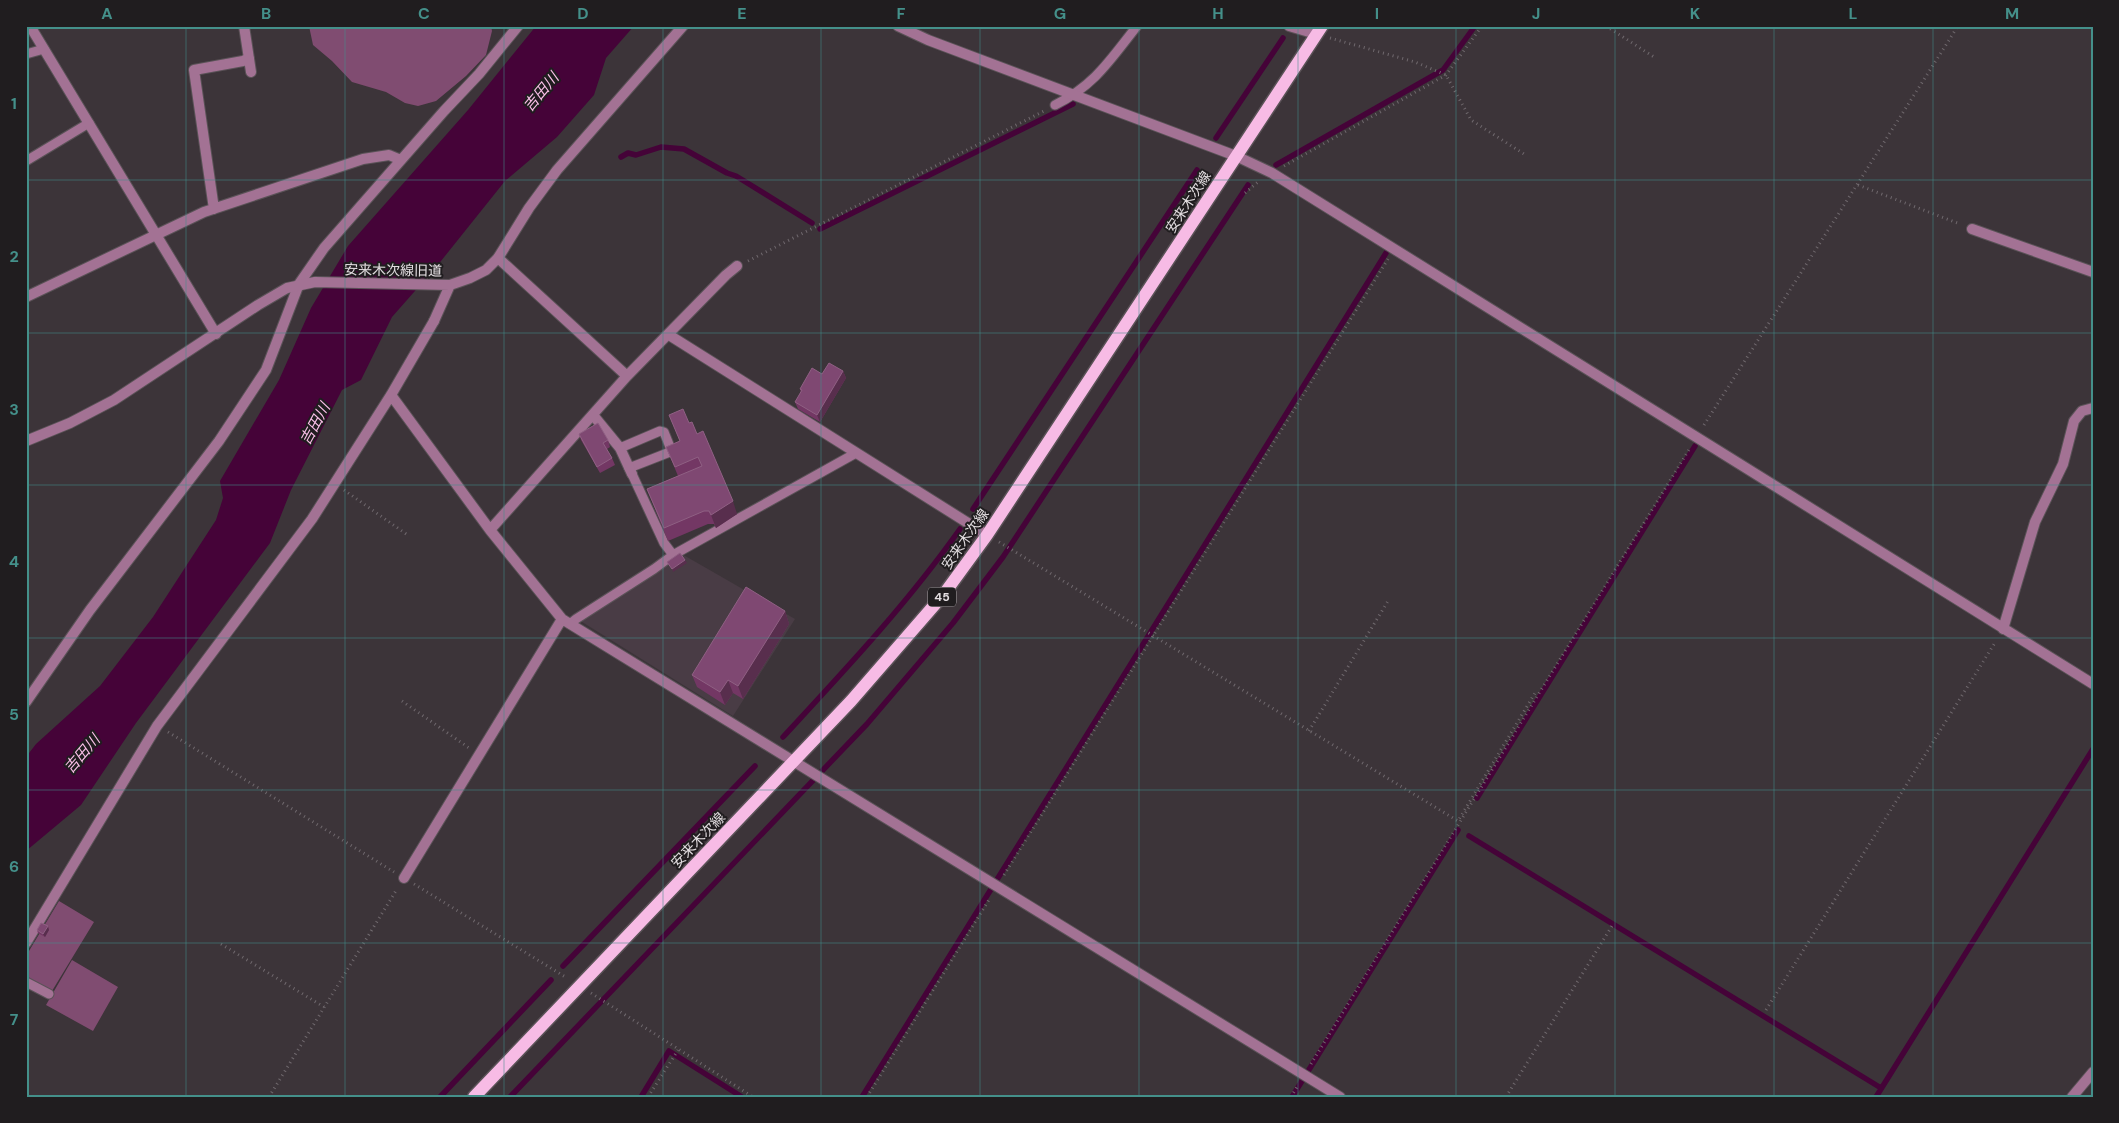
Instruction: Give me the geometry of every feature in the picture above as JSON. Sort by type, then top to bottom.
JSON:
[{"type":"main road","name":"安来木次線","points":[[474,1097],[793,762],[912,633],[987,535],[1319,30]]},
{"type":"street","points":[[30,26],[216,334]]},
{"type":"street","points":[[244,26],[251,72]]},
{"type":"street","points":[[26,702],[90,610],[230,426],[266,370],[299,284],[324,248],[484,68],[518,26]]},
{"type":"street","name":"安来木次線旧道","points":[[26,441],[70,423],[114,400],[275,294],[299,284],[315,282],[446,286],[486,270],[498,258],[529,208],[557,170],[683,26]]},
{"type":"street","points":[[898,26],[928,40],[1236,156],[1272,173],[2093,684]]},
{"type":"street","points":[[1288,26],[1319,30]]},
{"type":"street","points":[[214,209],[194,70],[243,61],[249,58]]},
{"type":"street","points":[[26,297],[157,234],[214,209],[364,159],[389,155],[401,160]]},
{"type":"street","points":[[1972,229],[2093,272]]},
{"type":"street","points":[[498,258],[628,376]]},
{"type":"street","points":[[490,530],[628,376],[737,266]]},
{"type":"street","points":[[26,943],[157,726],[336,484],[434,321],[446,286]]},
{"type":"street","points":[[669,335],[987,535]]},
{"type":"street","points":[[391,395],[430,451],[490,530],[566,622],[1340,1097]]},
{"type":"street","points":[[2003,629],[2035,522],[2063,464],[2074,422],[2082,411],[2093,408]]},
{"type":"street","points":[[593,415],[620,448],[630,471]]},
{"type":"street","points":[[404,878],[479,755],[566,622]]},
{"type":"street","points":[[2072,1097],[2093,1072]]},
{"type":"lane","points":[[1055,106],[1076,95],[1092,83],[1137,26]]},
{"type":"lane","points":[[26,54],[44,49]]},
{"type":"lane","points":[[26,161],[89,123]]},
{"type":"lane","points":[[620,448],[660,430],[664,432],[670,452],[630,471],[664,543],[672,555]]},
{"type":"lane","points":[[566,622],[576,618],[654,569],[672,555],[856,453]]},
{"type":"lane","points":[[26,982],[49,994]]},
{"type":"path","points":[[1286,165],[1443,73],[1482,26]]},
{"type":"path","points":[[1606,26],[1654,57]]},
{"type":"path","points":[[1305,1074],[1696,437],[1958,26]]},
{"type":"path","points":[[1319,30],[1443,73],[1471,120],[1524,154]]},
{"type":"path","points":[[737,266],[1055,106]]},
{"type":"path","points":[[1858,185],[1972,229]]},
{"type":"path","points":[[1002,879],[1394,249]]},
{"type":"path","points":[[336,484],[409,536]]},
{"type":"path","points":[[987,535],[1458,821],[1535,693]]},
{"type":"path","points":[[1309,731],[1388,601]]},
{"type":"path","points":[[1766,1010],[2003,629]]},
{"type":"path","points":[[402,701],[479,755]]},
{"type":"path","points":[[157,726],[579,986],[676,1052],[753,1097]]},
{"type":"path","points":[[269,1097],[404,878]]},
{"type":"path","points":[[866,1097],[991,896]]},
{"type":"path","points":[[1506,1097],[1612,926]]},
{"type":"path","points":[[222,944],[324,1008]]},
{"type":"path","points":[[648,1097],[676,1052]]},
{"type":"shaded area","points":[[309,26],[491,26],[492,31],[486,55],[466,76],[436,101],[418,106],[405,103],[386,92],[352,82],[313,45]]},
{"type":"shaded area","points":[[680,553],[795,619],[733,716],[579,620]]},
{"type":"shaded area","points":[[59,901],[94,922],[52,991],[26,976],[26,956]]},
{"type":"shaded area","points":[[72,960],[118,987],[93,1031],[46,1005]]},
{"type":"water","name":"吉田川","points":[[536,26],[634,26],[606,58],[594,95],[557,137],[505,181],[437,266],[392,317],[361,380],[342,390],[291,490],[270,543],[136,723],[81,805],[26,851],[26,757],[36,744],[100,686],[153,617],[216,520],[223,498],[220,481],[279,380],[311,308],[348,246],[468,110]]},
{"type":"building","points":[[829,363],[843,371],[817,415],[795,402],[812,368],[822,374]]},
{"type":"building","points":[[683,409],[689,423],[692,422],[697,434],[703,431],[733,501],[711,515],[709,511],[704,511],[664,528],[647,489],[702,466],[698,457],[675,467],[666,447],[680,441],[669,415]]},
{"type":"building","points":[[598,423],[608,440],[603,443],[612,458],[597,467],[579,434]]},
{"type":"building","points":[[680,553],[685,560],[672,569],[667,562]]},
{"type":"building","points":[[746,587],[785,611],[738,686],[728,680],[720,692],[692,675]]},
{"type":"building","points":[[41,923],[48,926],[43,934],[37,930]]},
{"type":"waterway","points":[[1276,165],[1443,70],[1475,26]]},
{"type":"waterway","points":[[1216,138],[1283,38]]},
{"type":"waterway","points":[[820,229],[1073,104]]},
{"type":"waterway","points":[[621,157],[628,153],[636,155],[661,147],[684,149],[736,176],[812,223]]},
{"type":"waterway","points":[[973,509],[1197,170]]},
{"type":"waterway","points":[[510,1097],[867,724],[953,623],[1003,557],[1248,185]]},
{"type":"waterway","points":[[862,1097],[1386,253]]},
{"type":"waterway","points":[[1477,798],[1695,446]]},
{"type":"waterway","points":[[783,737],[897,610],[960,529]]},
{"type":"waterway","points":[[1876,1097],[2093,749]]},
{"type":"waterway","points":[[563,966],[755,766]]},
{"type":"waterway","points":[[1292,1097],[1458,830]]},
{"type":"waterway","points":[[1469,836],[1881,1088]]},
{"type":"waterway","points":[[440,1097],[551,980]]},
{"type":"waterway","points":[[641,1097],[669,1051],[742,1097]]}]
